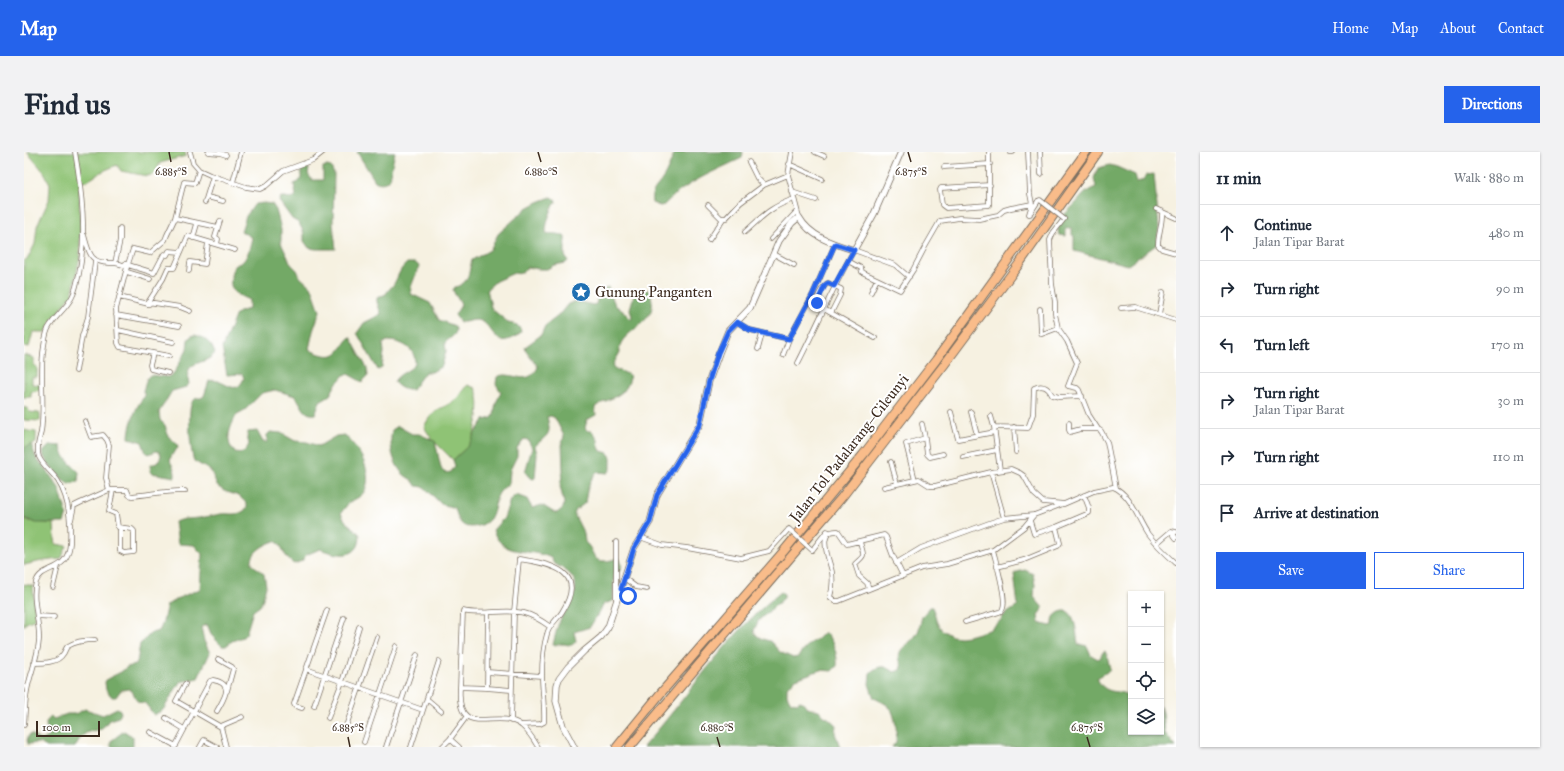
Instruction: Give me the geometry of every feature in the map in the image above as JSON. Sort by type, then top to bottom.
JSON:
[{"type":"highway","name":"Jalan Tol Padalarang–Cileunyi","points":[[617,747],[660,694],[784,552],[863,455],[936,360],[1086,152]]},
{"type":"highway","name":"Jalan Tol Padalarang–Cileunyi","points":[[630,747],[842,496],[944,365],[1019,264],[1098,152]]},
{"type":"street","points":[[24,725],[27,691],[39,642],[36,582],[45,573],[58,566],[66,559],[68,556],[70,542],[68,508],[61,487],[39,456],[38,448],[41,431],[42,371],[46,337],[52,324],[72,297],[76,288],[81,263],[83,206],[75,152]]},
{"type":"street","points":[[190,152],[193,163],[199,170],[246,187],[262,188],[283,171],[313,160],[323,152]]},
{"type":"street","points":[[208,152],[226,155]]},
{"type":"street","points":[[233,182],[241,152]]},
{"type":"street","points":[[792,152],[788,175],[799,217],[807,229],[835,244],[896,266],[909,277]]},
{"type":"street","points":[[815,152],[824,156]]},
{"type":"street","points":[[798,363],[820,320],[834,286],[874,214],[901,152]]},
{"type":"street","points":[[989,152],[990,185],[988,206],[946,208],[942,205],[940,190],[942,188],[990,185]]},
{"type":"street","points":[[1028,152],[1030,194],[1032,204],[1029,215],[1040,200],[1064,219],[1053,233],[1050,240],[1052,284],[1058,328],[1077,360],[1077,366],[1068,386],[1077,388],[1082,396],[1089,415],[1107,442],[1116,488]]},
{"type":"street","points":[[1040,152],[1041,174]]},
{"type":"street","points":[[749,162],[757,178],[764,185]]},
{"type":"street","points":[[790,164],[822,179]]},
{"type":"street","points":[[944,167],[990,164]]},
{"type":"street","points":[[128,264],[132,249],[150,253],[164,240],[175,218],[184,182],[196,182],[199,170]]},
{"type":"street","points":[[709,240],[723,219],[726,218],[747,197],[764,185],[788,175]]},
{"type":"street","points":[[205,202],[213,176]]},
{"type":"street","points":[[792,192],[816,200]]},
{"type":"street","points":[[207,197],[223,201]]},
{"type":"street","points":[[745,232],[770,210],[794,199]]},
{"type":"street","points":[[848,261],[861,268],[862,272],[899,290],[909,277],[940,221],[960,218],[979,219],[998,215],[1004,210],[1011,208],[1032,204]]},
{"type":"street","points":[[708,205],[723,219]]},
{"type":"street","points":[[1156,209],[1176,218]]},
{"type":"street","points":[[771,239],[797,211]]},
{"type":"street","points":[[1162,211],[1158,245],[1176,253]]},
{"type":"street","points":[[574,747],[567,735],[559,714],[556,701],[557,685],[568,667],[605,632],[634,548],[650,522],[657,495],[700,424],[709,381],[718,353],[728,331],[750,308],[786,231],[799,217]]},
{"type":"street","points":[[175,218],[197,224],[218,227]]},
{"type":"street","points":[[217,244],[218,239],[215,237],[220,221]]},
{"type":"street","points":[[194,238],[197,224]]},
{"type":"street","points":[[115,263],[120,240],[120,228]]},
{"type":"street","points":[[83,233],[89,252],[95,261],[100,263],[128,264],[154,273],[164,254],[167,255],[169,251],[181,252]]},
{"type":"street","points":[[148,303],[168,268],[174,268],[187,236],[235,250]]},
{"type":"street","points":[[189,271],[190,262],[205,264],[208,243]]},
{"type":"street","points":[[783,355],[789,339],[812,296],[835,244]]},
{"type":"street","points":[[774,254],[794,265]]},
{"type":"street","points":[[76,371],[89,308],[95,261]]},
{"type":"street","points":[[121,264],[126,266],[127,272],[118,298],[116,315],[118,343],[120,347],[169,356]]},
{"type":"street","points":[[127,272],[150,279]]},
{"type":"street","points":[[871,292],[877,279]]},
{"type":"street","points":[[831,313],[841,290],[840,288],[827,283],[817,300],[818,304],[824,309],[831,313],[875,338]]},
{"type":"street","points":[[1158,314],[1163,292]]},
{"type":"street","points":[[118,298],[180,307],[190,310]]},
{"type":"street","points":[[148,303],[158,306]]},
{"type":"street","points":[[1120,308],[1133,307],[1176,320]]},
{"type":"street","points":[[1040,309],[1042,334],[1058,328]]},
{"type":"street","points":[[116,315],[180,326]]},
{"type":"street","points":[[737,322],[750,330],[762,334],[789,339]]},
{"type":"street","points":[[118,330],[173,342]]},
{"type":"street","points":[[758,349],[762,334]]},
{"type":"street","points":[[153,353],[150,364],[151,369],[168,372]]},
{"type":"street","points":[[951,412],[958,439],[1014,427],[1026,429],[1029,426],[1033,414],[1033,390],[1036,387],[1045,386],[1052,396],[1082,396]]},
{"type":"street","points":[[971,412],[977,435]]},
{"type":"street","points":[[991,416],[995,430],[1000,470]]},
{"type":"street","points":[[85,421],[91,437],[103,435],[108,443],[106,478],[111,490],[109,510],[116,514],[117,526],[120,528],[120,551],[124,553],[134,552],[134,531],[132,529],[120,528]]},
{"type":"street","points":[[1069,423],[1070,432],[1082,429],[1098,429]]},
{"type":"street","points":[[922,424],[927,454],[930,457],[943,454]]},
{"type":"street","points":[[1014,427],[1016,452]]},
{"type":"street","points":[[915,480],[906,445],[913,441],[925,438]]},
{"type":"street","points":[[963,457],[998,450]]},
{"type":"street","points":[[891,462],[897,484]]},
{"type":"street","points":[[884,487],[919,479],[930,486],[935,486],[991,472],[1011,469],[1020,473],[1026,479],[1034,494],[1043,502],[1064,504]]},
{"type":"street","points":[[991,472],[1004,518]]},
{"type":"street","points":[[896,563],[921,548],[1004,518],[1034,515],[1108,487],[1116,488],[1126,496],[1147,533],[1176,563]]},
{"type":"street","points":[[70,526],[74,506],[80,502],[111,490],[127,490],[129,495],[132,496],[176,490],[185,491]]},
{"type":"street","points":[[1030,521],[1034,534],[1056,527],[1089,513],[1089,508],[1084,495]]},
{"type":"street","points":[[830,533],[825,545],[832,570],[833,583],[830,597],[832,600],[839,601],[922,568],[947,564],[993,550],[1008,540],[1030,521],[1034,515]]},
{"type":"street","points":[[997,567],[1024,560],[1058,546],[1060,543],[1056,527]]},
{"type":"street","points":[[640,537],[662,545],[742,558],[761,554],[769,550],[789,529],[812,550],[827,531],[830,533],[838,531],[847,544],[884,535],[903,576]]},
{"type":"street","points":[[1156,544],[1174,532],[1176,538]]},
{"type":"street","points":[[616,542],[616,603]]},
{"type":"street","points":[[860,542],[863,556],[861,560],[855,564],[859,576],[867,583],[869,589]]},
{"type":"street","points":[[965,622],[1002,610],[1004,598],[993,550]]},
{"type":"street","points":[[511,721],[514,612],[519,559],[547,564],[566,575],[571,583],[572,590],[562,613],[549,626],[543,653],[542,676],[544,722],[540,724],[521,725],[511,721],[474,720],[463,712],[459,700],[463,611],[468,612],[514,612],[525,613],[549,626]]},
{"type":"street","points":[[53,587],[58,566]]},
{"type":"street","points":[[624,578],[636,586],[646,589]]},
{"type":"street","points":[[621,589],[628,596]]},
{"type":"street","points":[[302,708],[295,706],[294,704],[327,610]]},
{"type":"street","points":[[487,688],[488,612]]},
{"type":"street","points":[[38,616],[54,617]]},
{"type":"street","points":[[314,706],[344,618]]},
{"type":"street","points":[[328,718],[342,682],[359,627]]},
{"type":"street","points":[[345,729],[377,637]]},
{"type":"street","points":[[34,663],[43,663],[56,659],[62,656],[68,646],[81,641],[95,640]]},
{"type":"street","points":[[364,742],[396,646]]},
{"type":"street","points":[[386,747],[417,655]]},
{"type":"street","points":[[217,711],[227,691],[233,669],[218,659]]},
{"type":"street","points":[[411,747],[439,661]]},
{"type":"street","points":[[306,669],[423,710]]},
{"type":"street","points":[[487,672],[512,672],[542,676]]},
{"type":"street","points":[[150,732],[176,746],[210,681],[212,680],[222,684],[227,691]]},
{"type":"street","points":[[185,684],[176,701],[193,712],[221,726],[242,717]]},
{"type":"street","points":[[460,687],[511,690]]},
{"type":"street","points":[[427,699],[442,710]]},
{"type":"street","points":[[442,747],[450,739],[467,716]]},
{"type":"street","points":[[166,718],[184,729]]},
{"type":"street","points":[[521,725],[538,747]]},
{"type":"street","points":[[221,726],[226,747]]},
{"type":"street","points":[[450,739],[459,747]]},
{"type":"street","points":[[200,747],[204,740],[217,747]]},
{"type":"green space","points":[[27,152],[185,152],[186,156],[160,163],[154,174],[147,176],[121,171],[117,165],[103,171],[89,180],[79,183],[80,256],[72,295],[51,322],[46,332],[33,332],[29,347],[24,346],[24,261],[28,258],[35,244],[37,226],[49,200],[50,184],[44,172]]},
{"type":"green space","points":[[357,152],[395,152],[389,180],[382,183],[375,181]]},
{"type":"green space","points":[[675,152],[743,152],[742,158],[690,184],[664,205],[660,206],[652,203],[652,195],[654,189],[665,175]]},
{"type":"green space","points":[[1110,165],[1135,175],[1137,182],[1144,180],[1146,175],[1154,174],[1159,228],[1156,245],[1128,265],[1074,251],[1074,236],[1072,235],[1072,228],[1066,228],[1066,236],[1059,235],[1058,230],[1060,221],[1065,214],[1088,190],[1096,187],[1094,178],[1098,168]]},
{"type":"green space","points":[[323,167],[331,167],[334,174],[333,224],[336,249],[309,248],[304,241],[304,233],[299,223],[292,219],[279,201],[281,197],[292,198],[296,196],[294,184],[299,182],[301,178],[301,170],[309,168],[308,174],[312,180],[323,180]]},
{"type":"green space","points":[[551,197],[554,198],[556,202],[549,217],[546,233],[565,237],[565,256],[568,261],[566,263],[554,265],[547,269],[527,267],[523,272],[516,274],[514,273],[496,281],[487,289],[493,310],[509,323],[517,325],[521,332],[509,340],[503,340],[496,337],[488,326],[481,321],[476,320],[460,322],[455,315],[461,305],[453,290],[455,287],[463,283],[468,277],[472,260],[490,250],[498,234],[527,208]]},
{"type":"green space","points":[[255,204],[272,204],[276,210],[281,230],[281,243],[291,264],[297,270],[300,277],[312,288],[320,311],[309,349],[322,355],[334,355],[350,337],[367,368],[368,376],[362,382],[348,374],[344,375],[336,384],[330,395],[320,401],[315,414],[305,411],[295,396],[275,390],[262,393],[245,410],[237,414],[229,433],[229,443],[231,448],[238,453],[245,450],[249,444],[247,436],[248,432],[257,431],[263,442],[267,442],[267,435],[270,432],[281,433],[295,441],[307,442],[319,446],[336,436],[344,435],[355,446],[366,469],[367,485],[364,492],[349,503],[341,513],[344,520],[360,535],[359,543],[356,549],[346,554],[333,553],[320,549],[306,555],[302,561],[294,564],[290,561],[280,545],[275,541],[259,549],[253,556],[252,564],[264,574],[266,586],[262,602],[260,606],[253,611],[246,634],[243,637],[232,641],[226,646],[222,646],[212,636],[207,624],[201,627],[204,641],[210,653],[198,678],[180,682],[163,710],[154,715],[145,703],[138,702],[132,691],[129,689],[121,690],[116,697],[112,697],[106,690],[105,682],[107,679],[121,672],[127,667],[135,665],[137,662],[140,644],[151,633],[159,631],[161,628],[167,605],[200,589],[202,554],[194,545],[178,544],[175,522],[184,519],[221,514],[238,514],[247,508],[247,504],[239,496],[224,491],[217,486],[211,471],[194,461],[191,442],[190,410],[194,400],[204,396],[209,381],[214,380],[228,386],[237,387],[244,378],[242,374],[227,375],[222,348],[236,314],[249,309],[249,300],[238,295],[231,287],[231,275],[235,266],[243,261],[248,254],[252,238],[241,231],[246,216]]},
{"type":"green space","points":[[407,263],[416,263],[419,266],[411,287],[411,294],[430,303],[439,320],[455,326],[456,329],[455,334],[445,343],[446,351],[442,366],[432,372],[425,372],[412,390],[402,388],[394,382],[415,364],[415,358],[407,346],[392,341],[387,341],[383,344],[384,352],[382,368],[378,370],[357,333],[364,323],[381,314],[377,298],[386,294]]},
{"type":"green space","points":[[608,287],[615,305],[631,320],[632,317],[630,309],[635,291],[643,289],[650,291],[652,307],[650,314],[645,320],[623,340],[620,346],[620,352],[614,363],[613,367],[630,376],[626,388],[617,396],[595,407],[596,415],[587,420],[585,428],[588,431],[592,431],[598,440],[601,451],[608,453],[611,457],[611,469],[608,473],[597,472],[588,486],[585,503],[576,510],[574,514],[584,534],[585,542],[595,558],[597,560],[605,561],[619,558],[621,568],[620,571],[617,570],[614,574],[613,601],[604,604],[590,627],[574,632],[576,641],[573,644],[553,645],[560,621],[575,593],[576,587],[572,576],[554,564],[551,558],[534,553],[510,549],[503,545],[493,530],[504,518],[510,500],[516,495],[527,499],[532,508],[542,505],[557,513],[563,508],[564,503],[560,486],[563,471],[562,443],[564,436],[555,418],[551,416],[547,417],[549,427],[548,434],[535,446],[537,454],[535,478],[530,478],[525,472],[532,448],[528,440],[524,439],[517,448],[517,456],[510,470],[509,483],[498,495],[492,516],[482,525],[475,527],[467,527],[461,524],[455,508],[441,504],[424,487],[416,486],[402,473],[392,453],[392,430],[398,426],[412,434],[419,434],[435,441],[442,470],[445,472],[451,472],[455,466],[453,460],[468,446],[484,420],[492,418],[494,415],[496,403],[501,392],[496,384],[497,377],[508,375],[524,378],[529,377],[534,373],[538,367],[529,356],[525,347],[541,335],[545,326],[558,316],[568,304],[576,301],[593,305],[596,304],[598,296],[603,289]]},
{"type":"green space","points":[[194,335],[207,341],[215,353],[206,360],[192,366],[189,370],[188,376],[189,384],[186,387],[172,391],[159,412],[160,420],[165,425],[168,436],[177,444],[178,448],[173,453],[170,460],[174,468],[175,477],[151,473],[150,465],[157,463],[161,456],[160,452],[156,451],[149,454],[146,453],[142,442],[129,438],[132,422],[139,404],[145,396],[143,391],[147,378],[150,375],[168,377],[174,373],[187,349],[188,340]]},
{"type":"green space","points":[[24,355],[34,358],[34,365],[37,367],[37,377],[32,377],[32,384],[41,385],[40,390],[31,392],[31,397],[25,397],[24,399]]},
{"type":"green space","points":[[468,385],[475,388],[479,401],[477,425],[469,445],[453,460],[432,439],[424,427],[431,415],[456,399]]},
{"type":"green space","points":[[24,407],[28,409],[29,412],[40,413],[40,421],[24,420]]},
{"type":"green space","points":[[24,429],[36,432],[36,443],[24,449]]},
{"type":"green space","points":[[31,444],[37,460],[43,465],[59,488],[67,514],[64,523],[36,523],[24,518],[24,449]]},
{"type":"green space","points":[[50,445],[61,446],[61,450],[65,457],[79,472],[78,482],[68,484],[49,465],[43,452]]},
{"type":"green space","points":[[24,518],[28,521],[54,524],[56,544],[67,546],[61,559],[24,565]]},
{"type":"green space","points":[[1025,570],[1033,574],[1035,585],[1034,597],[1043,608],[1038,615],[1039,623],[1050,626],[1053,625],[1053,619],[1055,616],[1060,612],[1065,611],[1072,616],[1076,628],[1078,644],[1087,646],[1091,655],[1098,659],[1105,651],[1110,669],[1097,678],[1105,689],[1120,692],[1128,696],[1128,735],[1164,735],[1164,723],[1165,733],[1176,747],[892,747],[897,739],[896,724],[890,708],[883,702],[874,698],[869,684],[870,673],[879,667],[888,668],[894,672],[901,670],[902,666],[899,655],[900,651],[913,639],[919,629],[922,617],[930,607],[932,607],[937,623],[942,630],[952,636],[968,636],[989,630],[1000,621],[1004,615],[1018,606],[1014,574]]},
{"type":"green space","points":[[24,584],[33,586],[35,619],[26,623],[24,626]]},
{"type":"green space","points":[[781,592],[784,594],[784,598],[759,620],[754,630],[755,634],[762,639],[770,641],[780,652],[793,658],[798,657],[808,644],[817,639],[824,632],[827,635],[836,652],[837,666],[832,671],[820,670],[796,679],[787,687],[787,695],[791,702],[797,703],[800,701],[803,702],[808,708],[819,710],[836,725],[835,733],[840,747],[643,747],[725,646],[761,609]]},
{"type":"green space","points":[[117,708],[121,713],[119,717],[109,720],[102,729],[92,731],[80,738],[75,747],[47,747],[39,743],[28,744],[27,740],[29,735],[32,734],[41,740],[49,736],[51,730],[47,729],[46,724],[51,717],[54,719],[67,714],[75,714],[85,709],[103,715]]},
{"type":"green space","points":[[124,731],[133,737],[133,747],[111,747],[111,741]]},
{"type":"place","name":"Gunung Panganten","points":[[581,292]]},
{"type":"route","points":[[628,596],[621,589],[634,548],[650,522],[657,495],[700,424],[709,381],[718,353],[728,331],[737,322],[750,330],[762,334],[789,339],[812,296],[835,244],[854,250],[834,286],[827,283],[817,300],[817,303]]}]
